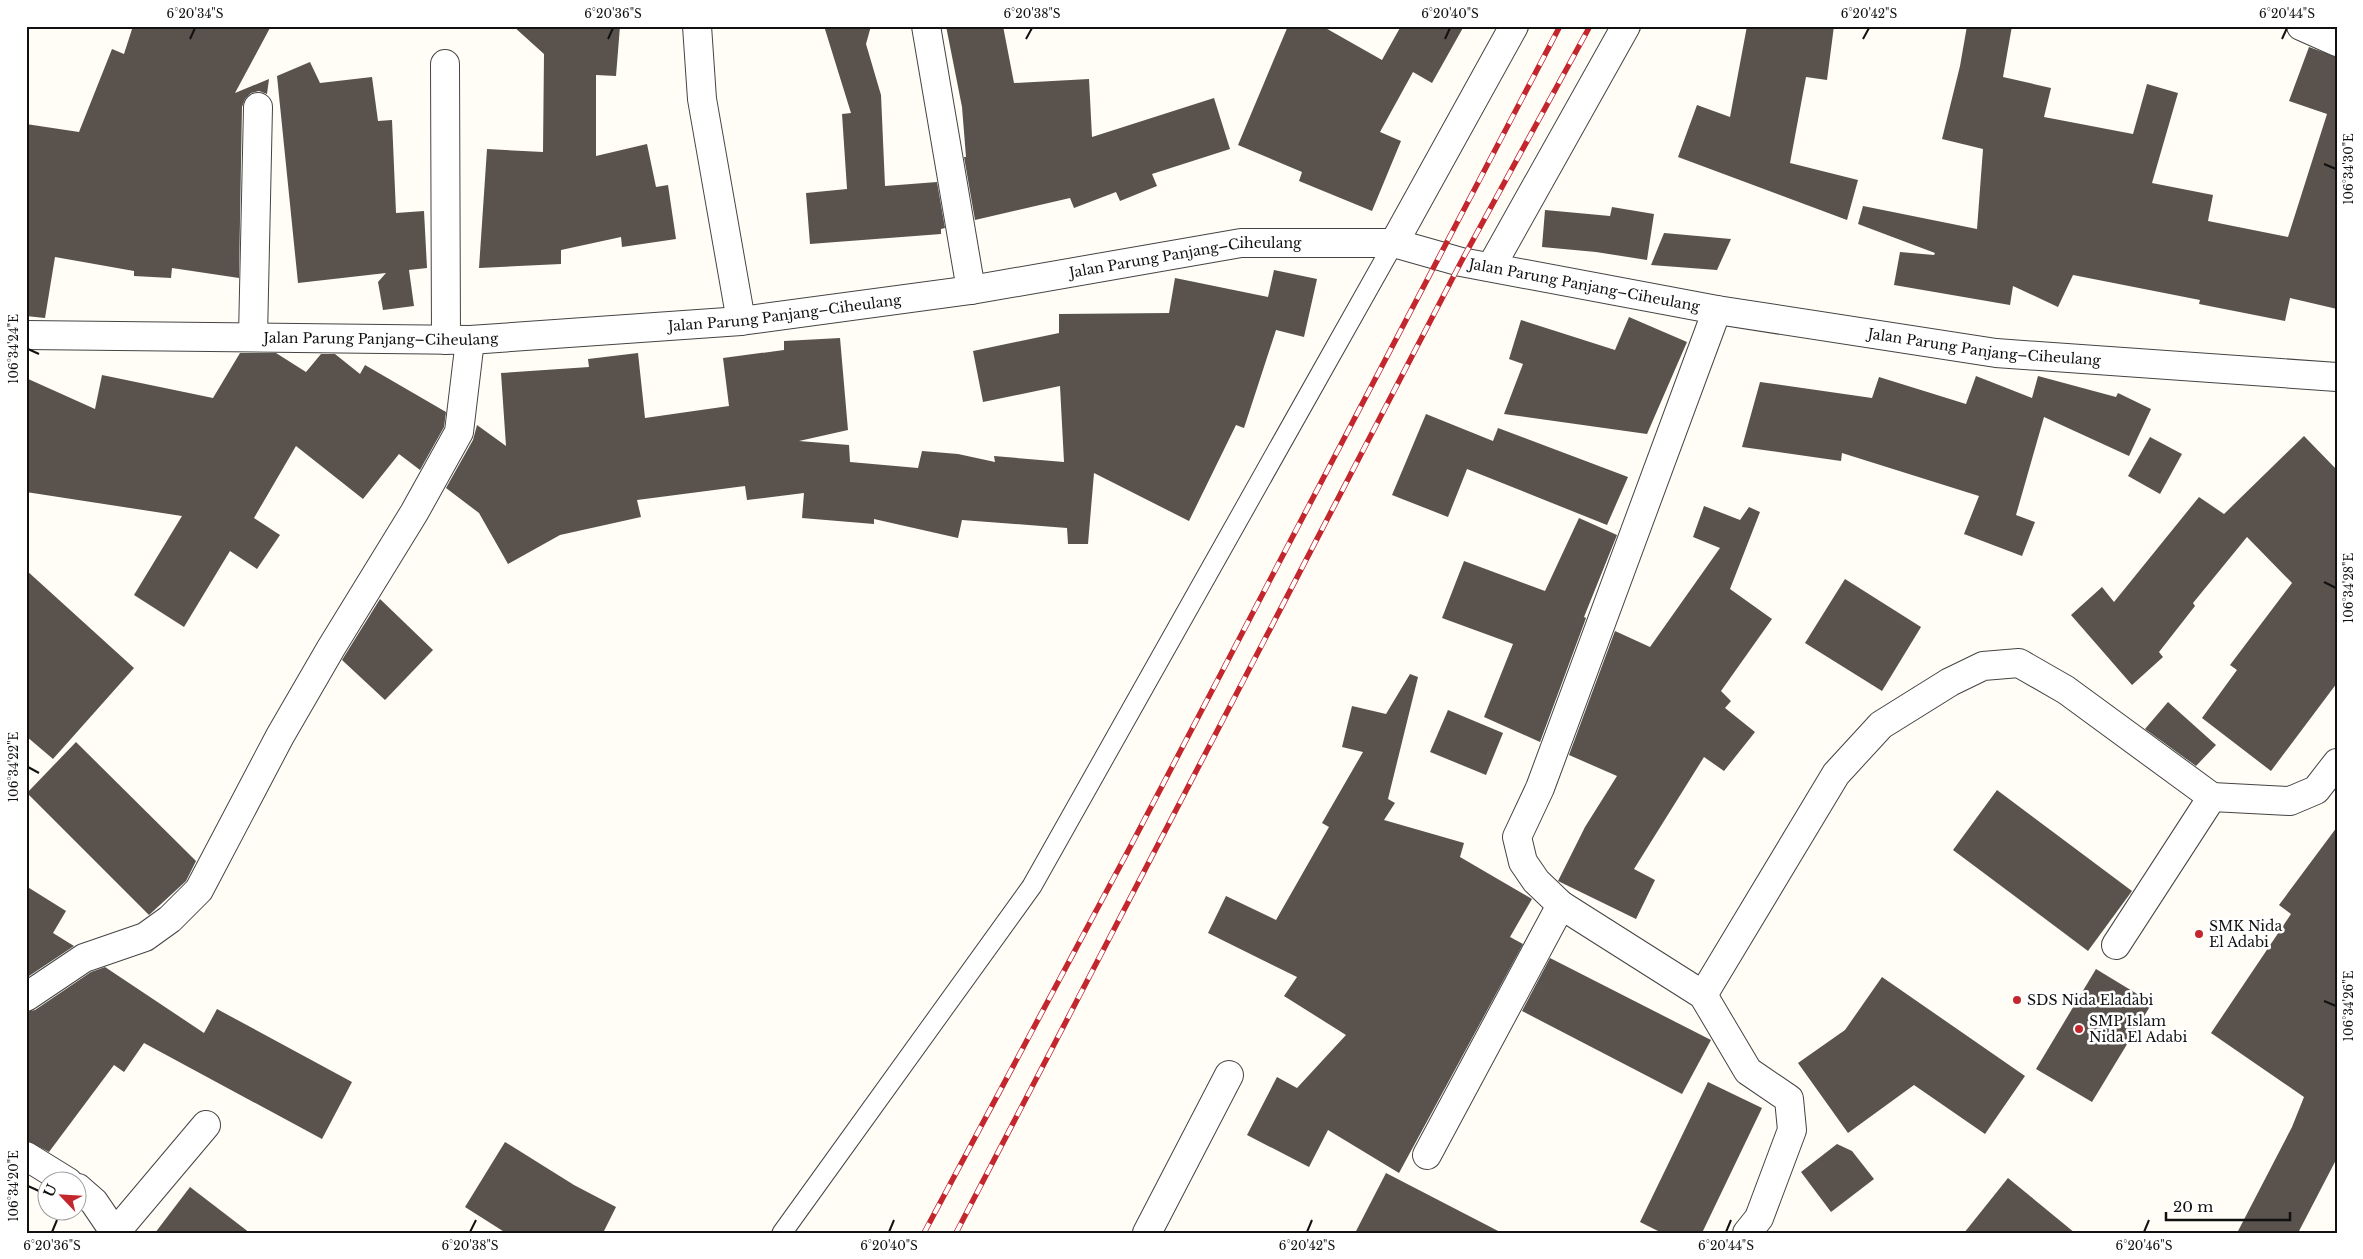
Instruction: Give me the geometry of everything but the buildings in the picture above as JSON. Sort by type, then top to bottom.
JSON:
[{"type":"street","points":[[697,26],[702,99],[741,321]]},
{"type":"street","points":[[926,26],[971,290]]},
{"type":"street","points":[[1394,243],[1514,26]]},
{"type":"street","points":[[1491,267],[1626,26]]},
{"type":"street","points":[[2301,26],[2337,42]]},
{"type":"street","points":[[26,997],[84,958],[145,937],[170,918],[199,890],[280,736],[331,648],[414,513],[458,432],[458,340],[445,64]]},
{"type":"street","points":[[253,337],[258,107]]},
{"type":"street","name":"Jalan Parung Panjang–Ciheulang","points":[[26,335],[458,340],[741,321],[971,290],[1241,243],[1394,243],[1439,254],[1461,262],[1716,310],[1996,353],[2337,377]]},
{"type":"street","points":[[1716,310],[1540,788],[1517,837],[1523,862],[1536,881],[1561,905],[1703,995],[1748,1071],[1789,1098],[1792,1130],[1759,1218],[1747,1233]]},
{"type":"street","points":[[1703,995],[1836,774],[1881,725],[1950,682],[1983,666],[2019,663],[2066,690],[2212,797],[2290,801],[2316,790],[2337,763]]},
{"type":"street","points":[[2116,945],[2212,797]]},
{"type":"street","points":[[1427,1155],[1561,905]]},
{"type":"street","points":[[1148,1233],[1229,1075]]},
{"type":"street","points":[[88,1197],[94,1202],[115,1233],[206,1125]]},
{"type":"street","points":[[26,1156],[52,1172]]},
{"type":"lane","points":[[782,1233],[1032,886],[1394,243]]},
{"type":"railway","points":[[924,1233],[1127,853],[1560,26]]},
{"type":"railway","points":[[956,1233],[1461,262],[1590,26]]},
{"type":"place","name":"SMK Nida El Adabi","points":[[2199,934]]},
{"type":"place","name":"SDS Nida Eladabi","points":[[2017,1000]]},
{"type":"place","name":"SMP Islam Nida El Adabi","points":[[2079,1029]]}]
